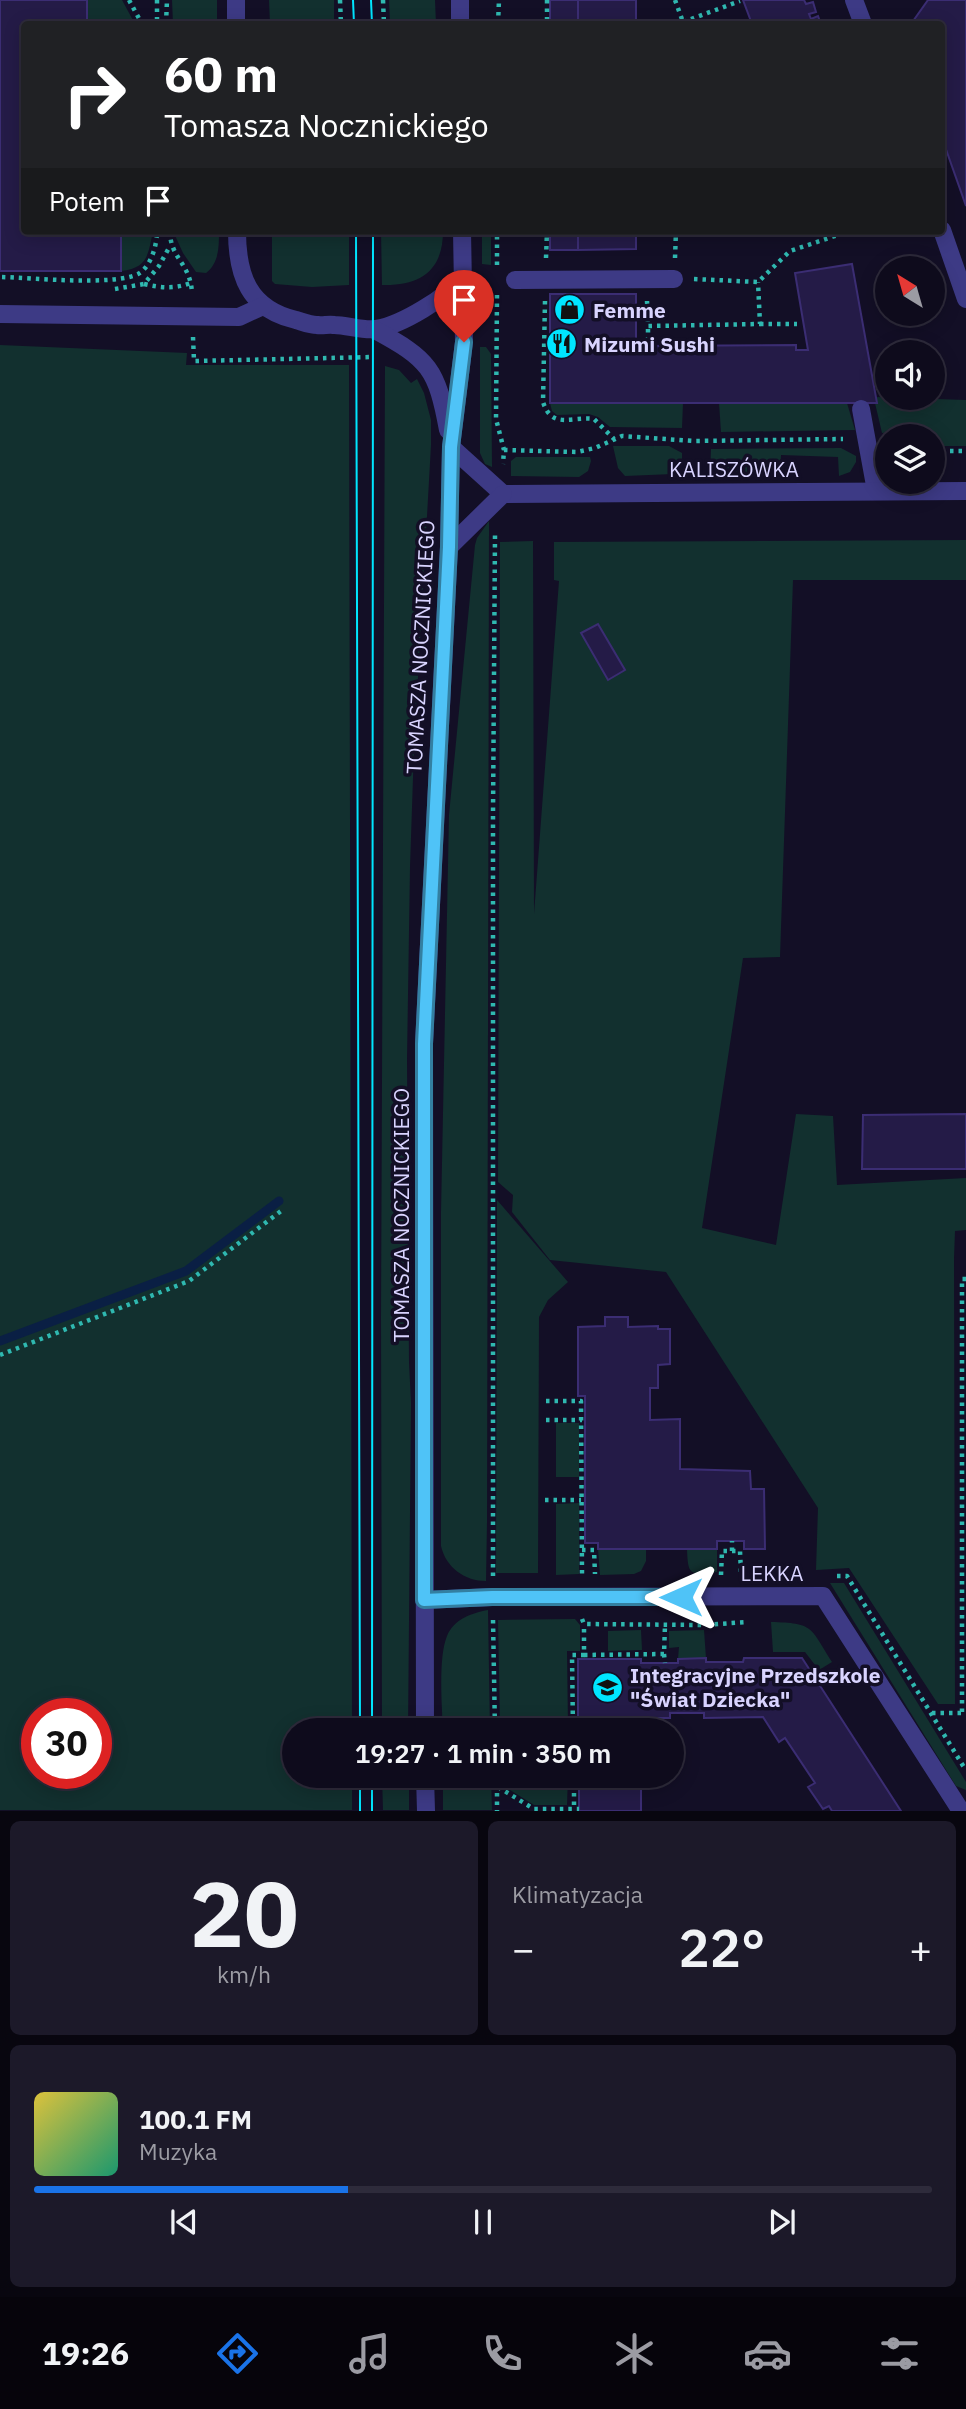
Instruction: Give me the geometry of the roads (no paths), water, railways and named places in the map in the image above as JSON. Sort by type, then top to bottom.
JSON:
[{"type":"street","points":[[236,0],[236,21]]},
{"type":"street","points":[[460,0],[460,21]]},
{"type":"street","points":[[853,0],[862,21]]},
{"type":"street","points":[[237,235],[240,267],[245,282],[263,306],[280,316],[317,326],[332,324],[375,330],[436,302],[463,277]]},
{"type":"street","name":"TOMASZA NOCZNICKIEGO","points":[[425,1718],[424,1044],[449,547],[451,447],[464,342],[462,235]]},
{"type":"street","points":[[944,235],[966,299]]},
{"type":"street","points":[[515,280],[674,279]]},
{"type":"street","points":[[0,314],[239,317],[263,306]]},
{"type":"street","name":"TOMASZA NOCZNICKIEGO","points":[[375,330],[407,348],[428,365],[442,394],[451,447]]},
{"type":"street","points":[[861,409],[875,486]]},
{"type":"street","points":[[449,547],[503,494],[451,447]]},
{"type":"street","name":"KALISZÓWKA","points":[[503,494],[875,491]]},
{"type":"street","name":"KALISZÓWKA","points":[[945,491],[966,491]]},
{"type":"street","name":"LEKKA","points":[[424,1600],[492,1597],[823,1596],[961,1811]]},
{"type":"street","points":[[425,1788],[426,1811]]},
{"type":"waterway","points":[[0,1341],[186,1271],[279,1201]]},
{"type":"tram line","points":[[353,0],[354,21]]},
{"type":"tram line","points":[[371,0],[372,21]]},
{"type":"tram line","points":[[356,235],[360,1718]]},
{"type":"tram line","points":[[372,1718],[373,235]]},
{"type":"tram line","points":[[360,1788],[360,1811]]},
{"type":"tram line","points":[[372,1788],[372,1811]]},
{"type":"place","name":"Femme","points":[[570,310]]},
{"type":"place","name":"Mizumi Sushi","points":[[561,344]]},
{"type":"place","name":"Integracyjne Przedszkole \"Świat Dziecka\"","points":[[607,1687]]}]
